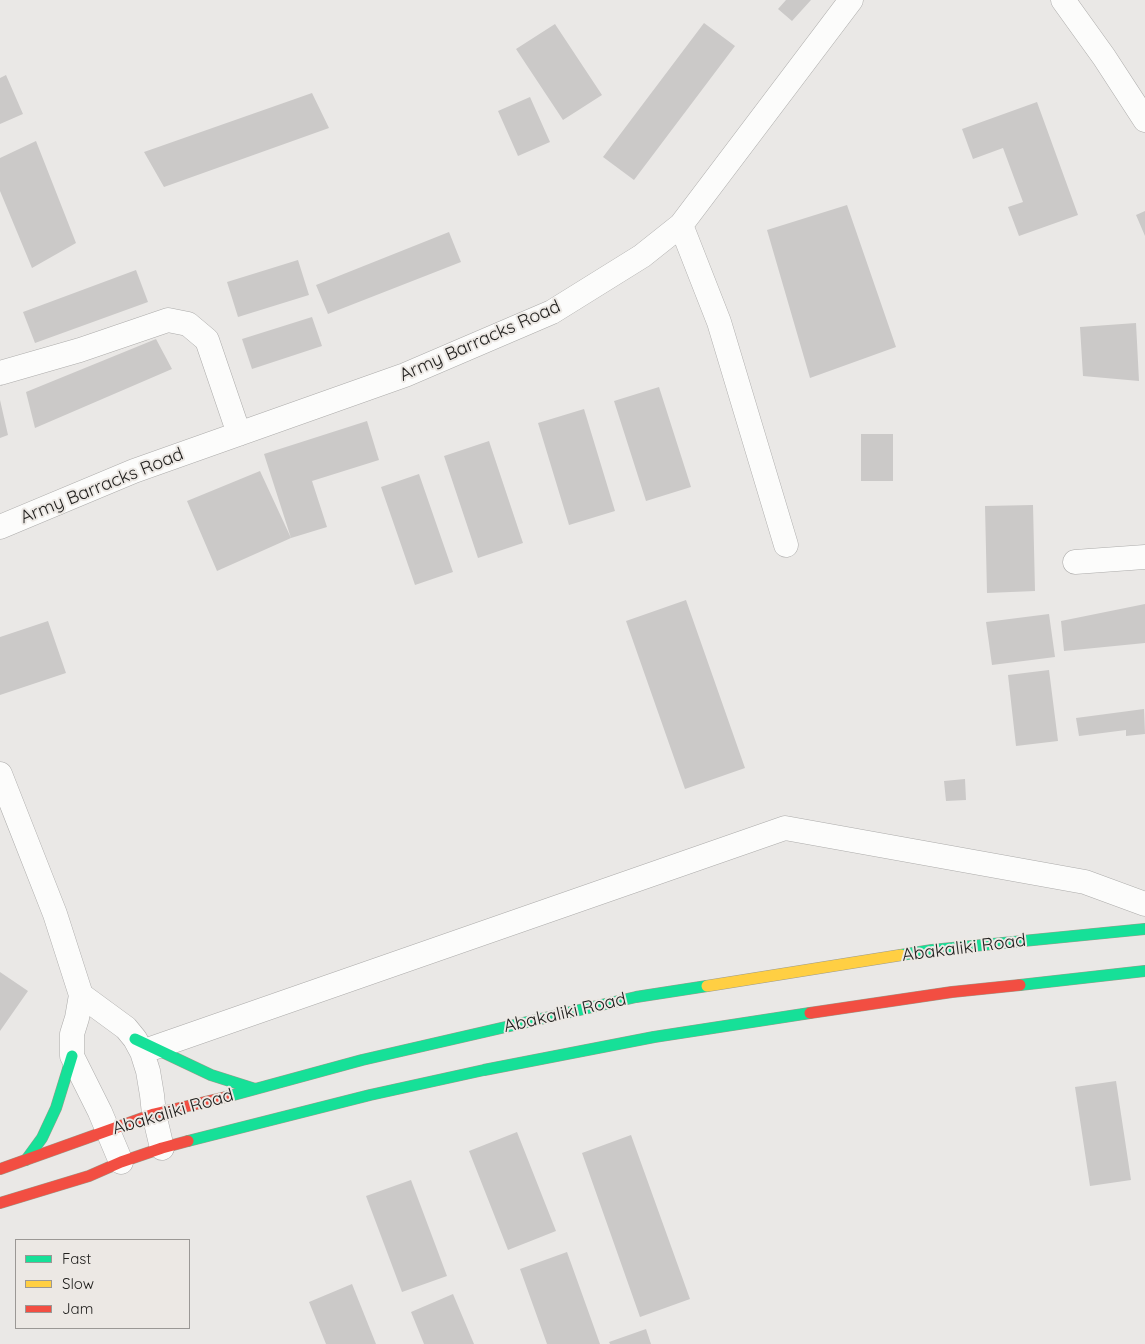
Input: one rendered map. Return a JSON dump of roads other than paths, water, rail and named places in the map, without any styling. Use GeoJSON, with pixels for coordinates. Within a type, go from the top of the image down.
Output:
{"type":"FeatureCollection","features":[{"type":"Feature","properties":{"kind":"main road","name":"Abakaliki Road"},"geometry":{"type":"LineString","coordinates":[[0,1168],[154,1114],[257,1089],[362,1060],[636,997],[932,950],[1145,929]]}},
{"type":"Feature","properties":{"kind":"main road","name":"Abakaliki Road"},"geometry":{"type":"LineString","coordinates":[[0,1203],[88,1176],[162,1148],[370,1095],[484,1070],[654,1037],[952,992],[1145,971]]}},
{"type":"Feature","properties":{"kind":"main road"},"geometry":{"type":"LineString","coordinates":[[144,1044],[211,1075],[257,1089]]}},
{"type":"Feature","properties":{"kind":"main road"},"geometry":{"type":"LineString","coordinates":[[26,1160],[42,1138],[56,1108],[72,1056]]}},
{"type":"Feature","properties":{"kind":"street","name":"Army Barracks Road"},"geometry":{"type":"LineString","coordinates":[[0,527],[134,471],[405,374],[552,312],[642,256],[681,225],[851,0]]}},
{"type":"Feature","properties":{"kind":"street"},"geometry":{"type":"LineString","coordinates":[[1063,0],[1104,57],[1145,120]]}},
{"type":"Feature","properties":{"kind":"street"},"geometry":{"type":"LineString","coordinates":[[681,225],[719,322],[786,544]]}},
{"type":"Feature","properties":{"kind":"street"},"geometry":{"type":"LineString","coordinates":[[0,373],[80,350],[168,320],[188,324],[207,340],[239,434]]}},
{"type":"Feature","properties":{"kind":"street"},"geometry":{"type":"LineString","coordinates":[[1075,562],[1145,557]]}},
{"type":"Feature","properties":{"kind":"street"},"geometry":{"type":"LineString","coordinates":[[0,774],[55,914],[81,995],[72,1034],[72,1056],[108,1130],[121,1162]]}},
{"type":"Feature","properties":{"kind":"street"},"geometry":{"type":"LineString","coordinates":[[144,1044],[785,828],[1085,882],[1145,904]]}},
{"type":"Feature","properties":{"kind":"street"},"geometry":{"type":"LineString","coordinates":[[81,995],[126,1028],[144,1044]]}},
{"type":"Feature","properties":{"kind":"street"},"geometry":{"type":"LineString","coordinates":[[144,1044],[142,1052],[148,1071],[154,1114],[162,1148]]}}]}
